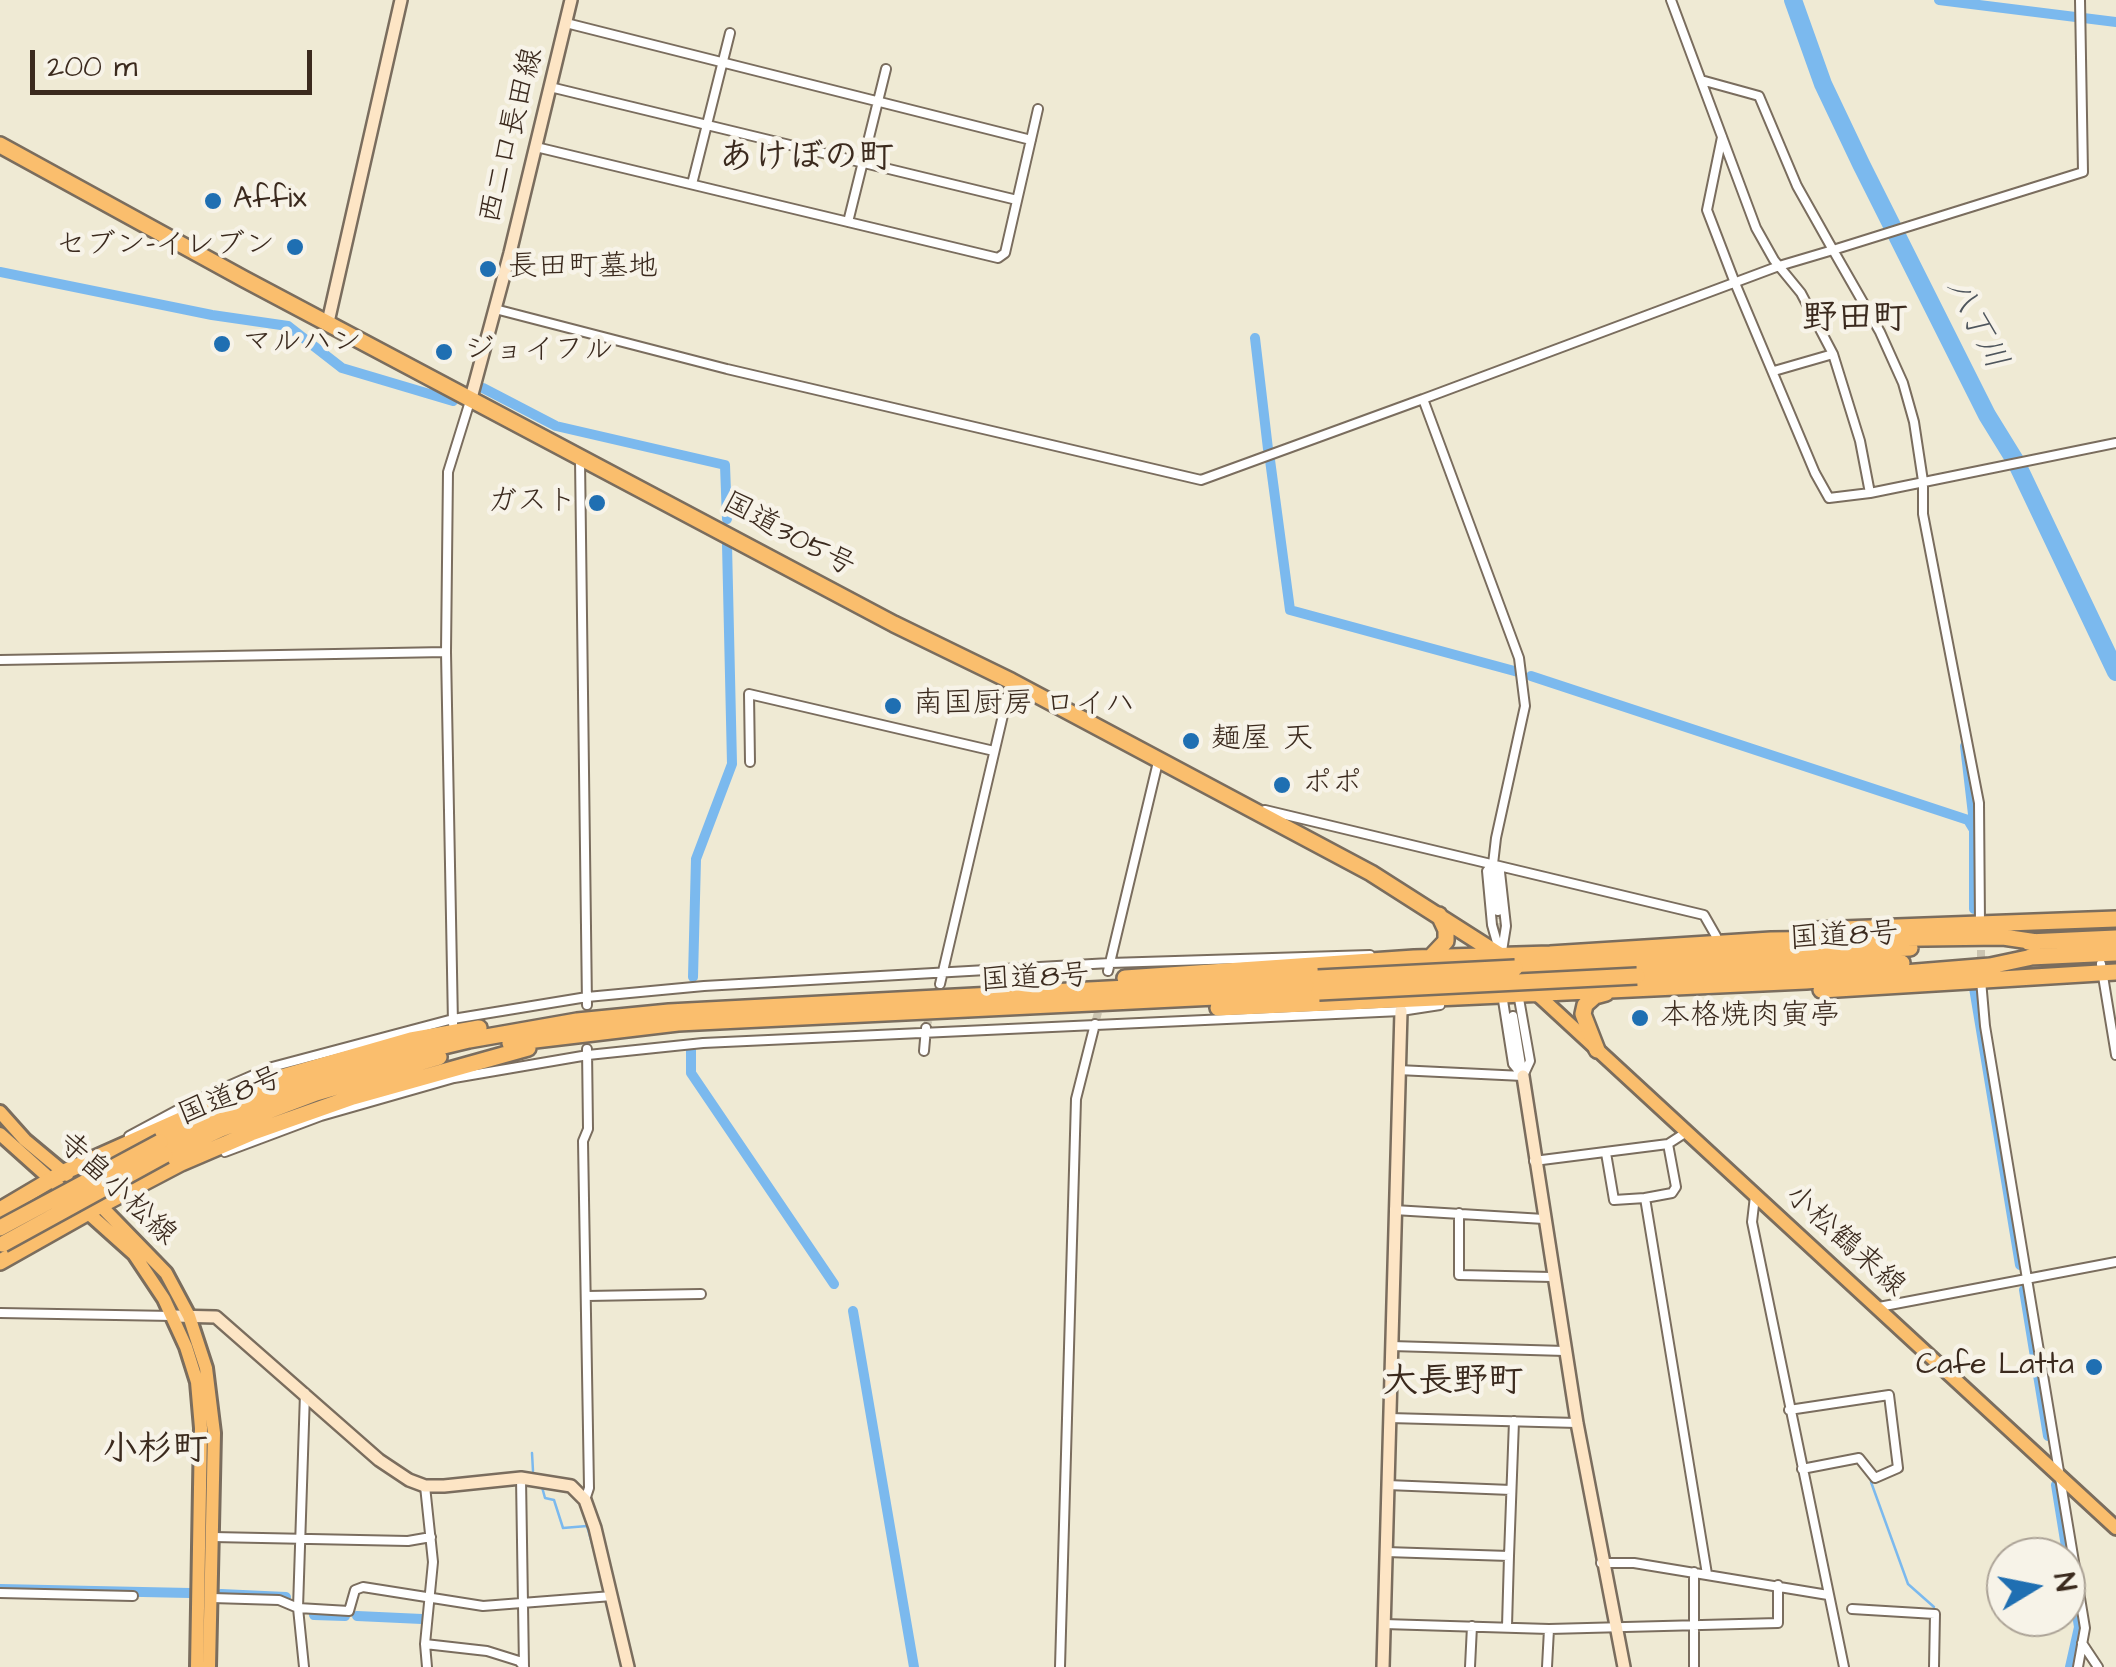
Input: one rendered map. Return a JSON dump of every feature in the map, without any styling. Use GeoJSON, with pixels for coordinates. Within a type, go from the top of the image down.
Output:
{"type":"FeatureCollection","features":[{"type":"Feature","properties":{"kind":"highway","name":"国道305号"},"geometry":{"type":"LineString","coordinates":[[0,145],[894,624],[1011,681],[1371,873],[1501,956],[1538,994]]}},
{"type":"Feature","properties":{"kind":"highway"},"geometry":{"type":"LineString","coordinates":[[1430,958],[1446,941],[1446,930],[1438,914]]}},
{"type":"Feature","properties":{"kind":"highway"},"geometry":{"type":"LineString","coordinates":[[1550,954],[1578,944],[1980,923],[2095,923],[2116,919]]}},
{"type":"Feature","properties":{"kind":"highway"},"geometry":{"type":"LineString","coordinates":[[1002,994],[1129,978],[1391,959],[1771,940],[2002,937],[2037,949]]}},
{"type":"Feature","properties":{"kind":"highway","name":"国道8号"},"geometry":{"type":"LineString","coordinates":[[1,1239],[162,1148],[263,1099],[356,1067],[469,1040],[577,1021],[670,1012],[1002,994],[1319,985],[2037,949],[2116,938]]}},
{"type":"Feature","properties":{"kind":"highway"},"geometry":{"type":"LineString","coordinates":[[1020,1009],[1035,1016],[1469,998],[1895,974],[1990,966],[2037,949]]}},
{"type":"Feature","properties":{"kind":"highway","name":"国道8号"},"geometry":{"type":"LineString","coordinates":[[2037,949],[2116,953]]}},
{"type":"Feature","properties":{"kind":"highway"},"geometry":{"type":"LineString","coordinates":[[1597,1050],[1583,1014],[1585,1005],[1595,996],[1621,990],[1662,997],[2107,970]]}},
{"type":"Feature","properties":{"kind":"highway","name":"国道8号"},"geometry":{"type":"LineString","coordinates":[[162,1148],[382,1073],[474,1048],[588,1046],[678,1024],[1020,1009],[1319,985]]}},
{"type":"Feature","properties":{"kind":"highway"},"geometry":{"type":"LineString","coordinates":[[0,1210],[57,1176],[268,1081],[412,1040],[558,1017],[577,1021]]}},
{"type":"Feature","properties":{"kind":"highway"},"geometry":{"type":"LineString","coordinates":[[0,1262],[41,1236],[181,1163],[305,1112],[408,1080],[588,1046]]}},
{"type":"Feature","properties":{"kind":"main road","name":"小松鶴来線"},"geometry":{"type":"LineString","coordinates":[[1538,994],[2116,1528]]}},
{"type":"Feature","properties":{"kind":"main road","name":"寺畠小松線"},"geometry":{"type":"LineString","coordinates":[[0,1112],[57,1176]]}},
{"type":"Feature","properties":{"kind":"main road","name":"寺畠小松線"},"geometry":{"type":"LineString","coordinates":[[0,1134],[57,1176],[166,1273],[189,1316],[206,1368],[213,1408],[209,1667]]}},
{"type":"Feature","properties":{"kind":"main road","name":"寺畠小松線"},"geometry":{"type":"LineString","coordinates":[[94,1208],[134,1254],[173,1316],[190,1359],[200,1409],[202,1500],[197,1667]]}},
{"type":"Feature","properties":{"kind":"street"},"geometry":{"type":"LineString","coordinates":[[328,322],[401,0]]}},
{"type":"Feature","properties":{"kind":"street","name":"西二口長田線"},"geometry":{"type":"LineString","coordinates":[[470,398],[496,309],[571,0]]}},
{"type":"Feature","properties":{"kind":"street"},"geometry":{"type":"LineString","coordinates":[[1671,0],[1756,228],[1778,266],[1800,293],[1834,354],[1860,442],[1870,493]]}},
{"type":"Feature","properties":{"kind":"street"},"geometry":{"type":"LineString","coordinates":[[496,309],[743,373],[1200,480],[1778,266],[2083,172],[2080,3]]}},
{"type":"Feature","properties":{"kind":"street"},"geometry":{"type":"LineString","coordinates":[[566,24],[1032,140]]}},
{"type":"Feature","properties":{"kind":"street"},"geometry":{"type":"LineString","coordinates":[[692,184],[730,33]]}},
{"type":"Feature","properties":{"kind":"street"},"geometry":{"type":"LineString","coordinates":[[848,222],[886,69]]}},
{"type":"Feature","properties":{"kind":"street"},"geometry":{"type":"LineString","coordinates":[[1701,80],[1759,96],[1797,186],[1880,332],[1902,384],[1914,422],[1923,481],[1923,514],[1979,803],[1980,923]]}},
{"type":"Feature","properties":{"kind":"street"},"geometry":{"type":"LineString","coordinates":[[550,88],[1018,200]]}},
{"type":"Feature","properties":{"kind":"street"},"geometry":{"type":"LineString","coordinates":[[536,146],[998,258],[1005,253],[1038,109]]}},
{"type":"Feature","properties":{"kind":"street"},"geometry":{"type":"LineString","coordinates":[[1722,138],[1708,210],[1735,284],[1829,498],[2116,443]]}},
{"type":"Feature","properties":{"kind":"street"},"geometry":{"type":"LineString","coordinates":[[1774,370],[1834,354]]}},
{"type":"Feature","properties":{"kind":"street"},"geometry":{"type":"LineString","coordinates":[[452,1024],[446,652],[448,472],[470,398]]}},
{"type":"Feature","properties":{"kind":"street"},"geometry":{"type":"LineString","coordinates":[[1422,399],[1519,658],[1525,706],[1493,864],[1498,911]]}},
{"type":"Feature","properties":{"kind":"street"},"geometry":{"type":"LineString","coordinates":[[580,456],[587,1001]]}},
{"type":"Feature","properties":{"kind":"street"},"geometry":{"type":"LineString","coordinates":[[0,660],[446,652]]}},
{"type":"Feature","properties":{"kind":"street"},"geometry":{"type":"LineString","coordinates":[[940,984],[1011,681]]}},
{"type":"Feature","properties":{"kind":"street"},"geometry":{"type":"LineString","coordinates":[[750,762],[749,694],[994,750]]}},
{"type":"Feature","properties":{"kind":"street"},"geometry":{"type":"LineString","coordinates":[[1109,967],[1158,762]]}},
{"type":"Feature","properties":{"kind":"street"},"geometry":{"type":"LineString","coordinates":[[1246,806],[1704,915],[1716,936]]}},
{"type":"Feature","properties":{"kind":"street"},"geometry":{"type":"LineString","coordinates":[[1493,864],[1500,872],[1506,926],[1501,956],[1502,996],[1513,1064],[1523,1076]]}},
{"type":"Feature","properties":{"kind":"street"},"geometry":{"type":"LineString","coordinates":[[1493,864],[1487,872],[1490,907],[1501,956],[1519,995],[1530,1061],[1523,1076]]}},
{"type":"Feature","properties":{"kind":"street"},"geometry":{"type":"LineString","coordinates":[[110,1151],[138,1130],[196,1100],[272,1068],[452,1024],[587,1001],[704,986],[1362,954],[1391,959]]}},
{"type":"Feature","properties":{"kind":"street"},"geometry":{"type":"LineString","coordinates":[[2107,970],[2116,1056]]}},
{"type":"Feature","properties":{"kind":"street"},"geometry":{"type":"LineString","coordinates":[[1981,976],[1988,1044],[2085,1628],[2078,1667]]}},
{"type":"Feature","properties":{"kind":"street"},"geometry":{"type":"LineString","coordinates":[[181,1163],[200,1163],[321,1116],[454,1077],[588,1046],[1401,1011],[1469,998]]}},
{"type":"Feature","properties":{"kind":"street"},"geometry":{"type":"LineString","coordinates":[[1382,1667],[1401,1011]]}},
{"type":"Feature","properties":{"kind":"street"},"geometry":{"type":"LineString","coordinates":[[1514,1016],[1576,1424],[1624,1667]]}},
{"type":"Feature","properties":{"kind":"street"},"geometry":{"type":"LineString","coordinates":[[1060,1667],[1076,1099],[1096,1022]]}},
{"type":"Feature","properties":{"kind":"street"},"geometry":{"type":"LineString","coordinates":[[924,1050],[925,1031]]}},
{"type":"Feature","properties":{"kind":"street"},"geometry":{"type":"LineString","coordinates":[[588,1046],[588,1129],[583,1141],[589,1488],[586,1500],[628,1667]]}},
{"type":"Feature","properties":{"kind":"street"},"geometry":{"type":"LineString","coordinates":[[1398,1070],[1523,1076]]}},
{"type":"Feature","properties":{"kind":"street"},"geometry":{"type":"LineString","coordinates":[[1534,1161],[1668,1144],[1685,1133]]}},
{"type":"Feature","properties":{"kind":"street"},"geometry":{"type":"LineString","coordinates":[[1606,1153],[1614,1200],[1645,1198],[1672,1193],[1676,1187],[1668,1144]]}},
{"type":"Feature","properties":{"kind":"street"},"geometry":{"type":"LineString","coordinates":[[1755,1194],[1752,1222],[1844,1667]]}},
{"type":"Feature","properties":{"kind":"street"},"geometry":{"type":"LineString","coordinates":[[1645,1198],[1708,1574]]}},
{"type":"Feature","properties":{"kind":"street"},"geometry":{"type":"LineString","coordinates":[[1394,1210],[1544,1219]]}},
{"type":"Feature","properties":{"kind":"street"},"geometry":{"type":"LineString","coordinates":[[1459,1214],[1459,1275],[1552,1277]]}},
{"type":"Feature","properties":{"kind":"street"},"geometry":{"type":"LineString","coordinates":[[0,1271],[41,1236]]}},
{"type":"Feature","properties":{"kind":"street"},"geometry":{"type":"LineString","coordinates":[[1879,1307],[2116,1262]]}},
{"type":"Feature","properties":{"kind":"street"},"geometry":{"type":"LineString","coordinates":[[587,1296],[701,1294]]}},
{"type":"Feature","properties":{"kind":"street"},"geometry":{"type":"LineString","coordinates":[[0,1314],[216,1317],[379,1460],[409,1480],[425,1486],[521,1478],[571,1486],[586,1500]]}},
{"type":"Feature","properties":{"kind":"street"},"geometry":{"type":"LineString","coordinates":[[1391,1346],[1565,1351]]}},
{"type":"Feature","properties":{"kind":"street"},"geometry":{"type":"LineString","coordinates":[[304,1393],[298,1538],[298,1608],[304,1667]]}},
{"type":"Feature","properties":{"kind":"street"},"geometry":{"type":"LineString","coordinates":[[1790,1410],[1889,1394],[1898,1468],[1875,1478],[1860,1458],[1802,1469]]}},
{"type":"Feature","properties":{"kind":"street"},"geometry":{"type":"LineString","coordinates":[[1389,1418],[1576,1424]]}},
{"type":"Feature","properties":{"kind":"street"},"geometry":{"type":"LineString","coordinates":[[1507,1626],[1514,1421]]}},
{"type":"Feature","properties":{"kind":"street"},"geometry":{"type":"LineString","coordinates":[[521,1478],[524,1667]]}},
{"type":"Feature","properties":{"kind":"street"},"geometry":{"type":"LineString","coordinates":[[1388,1485],[1511,1490]]}},
{"type":"Feature","properties":{"kind":"street"},"geometry":{"type":"LineString","coordinates":[[425,1486],[431,1538],[427,1667]]}},
{"type":"Feature","properties":{"kind":"street"},"geometry":{"type":"LineString","coordinates":[[213,1537],[408,1541],[431,1538]]}},
{"type":"Feature","properties":{"kind":"street"},"geometry":{"type":"LineString","coordinates":[[1386,1552],[1509,1556]]}},
{"type":"Feature","properties":{"kind":"street"},"geometry":{"type":"LineString","coordinates":[[1601,1563],[1634,1563],[1828,1595]]}},
{"type":"Feature","properties":{"kind":"street"},"geometry":{"type":"LineString","coordinates":[[1694,1572],[1694,1667]]}},
{"type":"Feature","properties":{"kind":"street"},"geometry":{"type":"LineString","coordinates":[[1384,1624],[1549,1628],[1778,1624],[1778,1585]]}},
{"type":"Feature","properties":{"kind":"street"},"geometry":{"type":"LineString","coordinates":[[212,1598],[279,1600],[298,1608],[349,1611],[355,1590],[363,1587],[483,1606],[612,1596]]}},
{"type":"Feature","properties":{"kind":"street"},"geometry":{"type":"LineString","coordinates":[[0,1593],[133,1596]]}},
{"type":"Feature","properties":{"kind":"street"},"geometry":{"type":"LineString","coordinates":[[1852,1609],[1935,1614],[1934,1667]]}},
{"type":"Feature","properties":{"kind":"street"},"geometry":{"type":"LineString","coordinates":[[1470,1667],[1472,1626]]}},
{"type":"Feature","properties":{"kind":"street"},"geometry":{"type":"LineString","coordinates":[[1548,1667],[1549,1628]]}},
{"type":"Feature","properties":{"kind":"street"},"geometry":{"type":"LineString","coordinates":[[2082,1643],[2098,1667]]}},
{"type":"Feature","properties":{"kind":"street"},"geometry":{"type":"LineString","coordinates":[[426,1644],[487,1651],[524,1667]]}},
{"type":"Feature","properties":{"kind":"waterway","name":"八丁川"},"geometry":{"type":"LineString","coordinates":[[1793,0],[1823,84],[1861,164],[1987,415],[2016,462],[2116,672]]}},
{"type":"Feature","properties":{"kind":"waterway"},"geometry":{"type":"LineString","coordinates":[[1939,0],[2116,22]]}},
{"type":"Feature","properties":{"kind":"waterway"},"geometry":{"type":"LineString","coordinates":[[0,272],[212,315],[288,326],[342,368],[453,401]]}},
{"type":"Feature","properties":{"kind":"waterway"},"geometry":{"type":"LineString","coordinates":[[1255,338],[1268,449]]}},
{"type":"Feature","properties":{"kind":"waterway"},"geometry":{"type":"LineString","coordinates":[[483,388],[556,426],[725,465],[727,519]]}},
{"type":"Feature","properties":{"kind":"waterway"},"geometry":{"type":"LineString","coordinates":[[1270,460],[1290,610],[1518,672]]}},
{"type":"Feature","properties":{"kind":"waterway"},"geometry":{"type":"LineString","coordinates":[[693,977],[696,859],[732,764],[727,544]]}},
{"type":"Feature","properties":{"kind":"waterway"},"geometry":{"type":"LineString","coordinates":[[1531,676],[1968,820],[1974,830]]}},
{"type":"Feature","properties":{"kind":"waterway"},"geometry":{"type":"LineString","coordinates":[[1965,746],[1974,823],[1974,909]]}},
{"type":"Feature","properties":{"kind":"waterway"},"geometry":{"type":"LineString","coordinates":[[1974,988],[2020,1265]]}},
{"type":"Feature","properties":{"kind":"waterway"},"geometry":{"type":"LineString","coordinates":[[691,1050],[691,1073],[834,1284]]}},
{"type":"Feature","properties":{"kind":"waterway"},"geometry":{"type":"LineString","coordinates":[[2024,1290],[2048,1436]]}},
{"type":"Feature","properties":{"kind":"waterway"},"geometry":{"type":"LineString","coordinates":[[853,1311],[914,1667]]}},
{"type":"Feature","properties":{"kind":"waterway"},"geometry":{"type":"LineString","coordinates":[[532,1453],[533,1471]]}},
{"type":"Feature","properties":{"kind":"waterway"},"geometry":{"type":"LineString","coordinates":[[1871,1482],[1908,1584],[1934,1607]]}},
{"type":"Feature","properties":{"kind":"waterway"},"geometry":{"type":"LineString","coordinates":[[2056,1485],[2079,1627],[2070,1667]]}},
{"type":"Feature","properties":{"kind":"waterway"},"geometry":{"type":"LineString","coordinates":[[542,1487],[545,1498],[554,1500],[563,1528],[587,1526],[601,1575]]}},
{"type":"Feature","properties":{"kind":"waterway"},"geometry":{"type":"LineString","coordinates":[[0,1589],[190,1593]]}},
{"type":"Feature","properties":{"kind":"waterway"},"geometry":{"type":"LineString","coordinates":[[221,1594],[286,1597]]}},
{"type":"Feature","properties":{"kind":"waterway"},"geometry":{"type":"LineString","coordinates":[[314,1615],[345,1616]]}},
{"type":"Feature","properties":{"kind":"waterway"},"geometry":{"type":"LineString","coordinates":[[357,1616],[422,1619]]}},
{"type":"Feature","properties":{"kind":"waterway"},"geometry":{"type":"LineString","coordinates":[[617,1647],[621,1665]]}},
{"type":"Feature","properties":{"kind":"tunnel"},"geometry":{"type":"LineString","coordinates":[[1498,911],[1502,942]]}},
{"type":"Feature","properties":{"kind":"tunnel"},"geometry":{"type":"LineString","coordinates":[[1981,938],[1981,969]]}},
{"type":"Feature","properties":{"kind":"tunnel"},"geometry":{"type":"LineString","coordinates":[[926,1028],[940,984]]}},
{"type":"Feature","properties":{"kind":"tunnel"},"geometry":{"type":"LineString","coordinates":[[1096,1020],[1100,1005]]}},
{"type":"Feature","properties":{"kind":"place","name":"Affix"},"geometry":{"type":"Point","coordinates":[213,201]}},
{"type":"Feature","properties":{"kind":"place","name":"セブン-イレブン"},"geometry":{"type":"Point","coordinates":[295,247]}},
{"type":"Feature","properties":{"kind":"place","name":"長田町墓地"},"geometry":{"type":"Point","coordinates":[488,269]}},
{"type":"Feature","properties":{"kind":"place","name":"マルハン"},"geometry":{"type":"Point","coordinates":[222,344]}},
{"type":"Feature","properties":{"kind":"place","name":"ジョイフル"},"geometry":{"type":"Point","coordinates":[444,352]}},
{"type":"Feature","properties":{"kind":"place","name":"ガスト"},"geometry":{"type":"Point","coordinates":[597,503]}},
{"type":"Feature","properties":{"kind":"place","name":"南国厨房 ロイハ"},"geometry":{"type":"Point","coordinates":[893,706]}},
{"type":"Feature","properties":{"kind":"place","name":"麺屋 天"},"geometry":{"type":"Point","coordinates":[1191,741]}},
{"type":"Feature","properties":{"kind":"place","name":"ポポ"},"geometry":{"type":"Point","coordinates":[1282,785]}},
{"type":"Feature","properties":{"kind":"place","name":"本格焼肉寅亭"},"geometry":{"type":"Point","coordinates":[1640,1018]}},
{"type":"Feature","properties":{"kind":"place","name":"Cafe Latta"},"geometry":{"type":"Point","coordinates":[2094,1367]}},
{"type":"Feature","properties":{"kind":"district","name":"あけぼの町"},"geometry":{"type":"Point","coordinates":[806,160]}},
{"type":"Feature","properties":{"kind":"district","name":"野田町"},"geometry":{"type":"Point","coordinates":[1855,321]}},
{"type":"Feature","properties":{"kind":"district","name":"大長野町"},"geometry":{"type":"Point","coordinates":[1453,1384]}},
{"type":"Feature","properties":{"kind":"district","name":"小杉町"},"geometry":{"type":"Point","coordinates":[155,1452]}}]}
